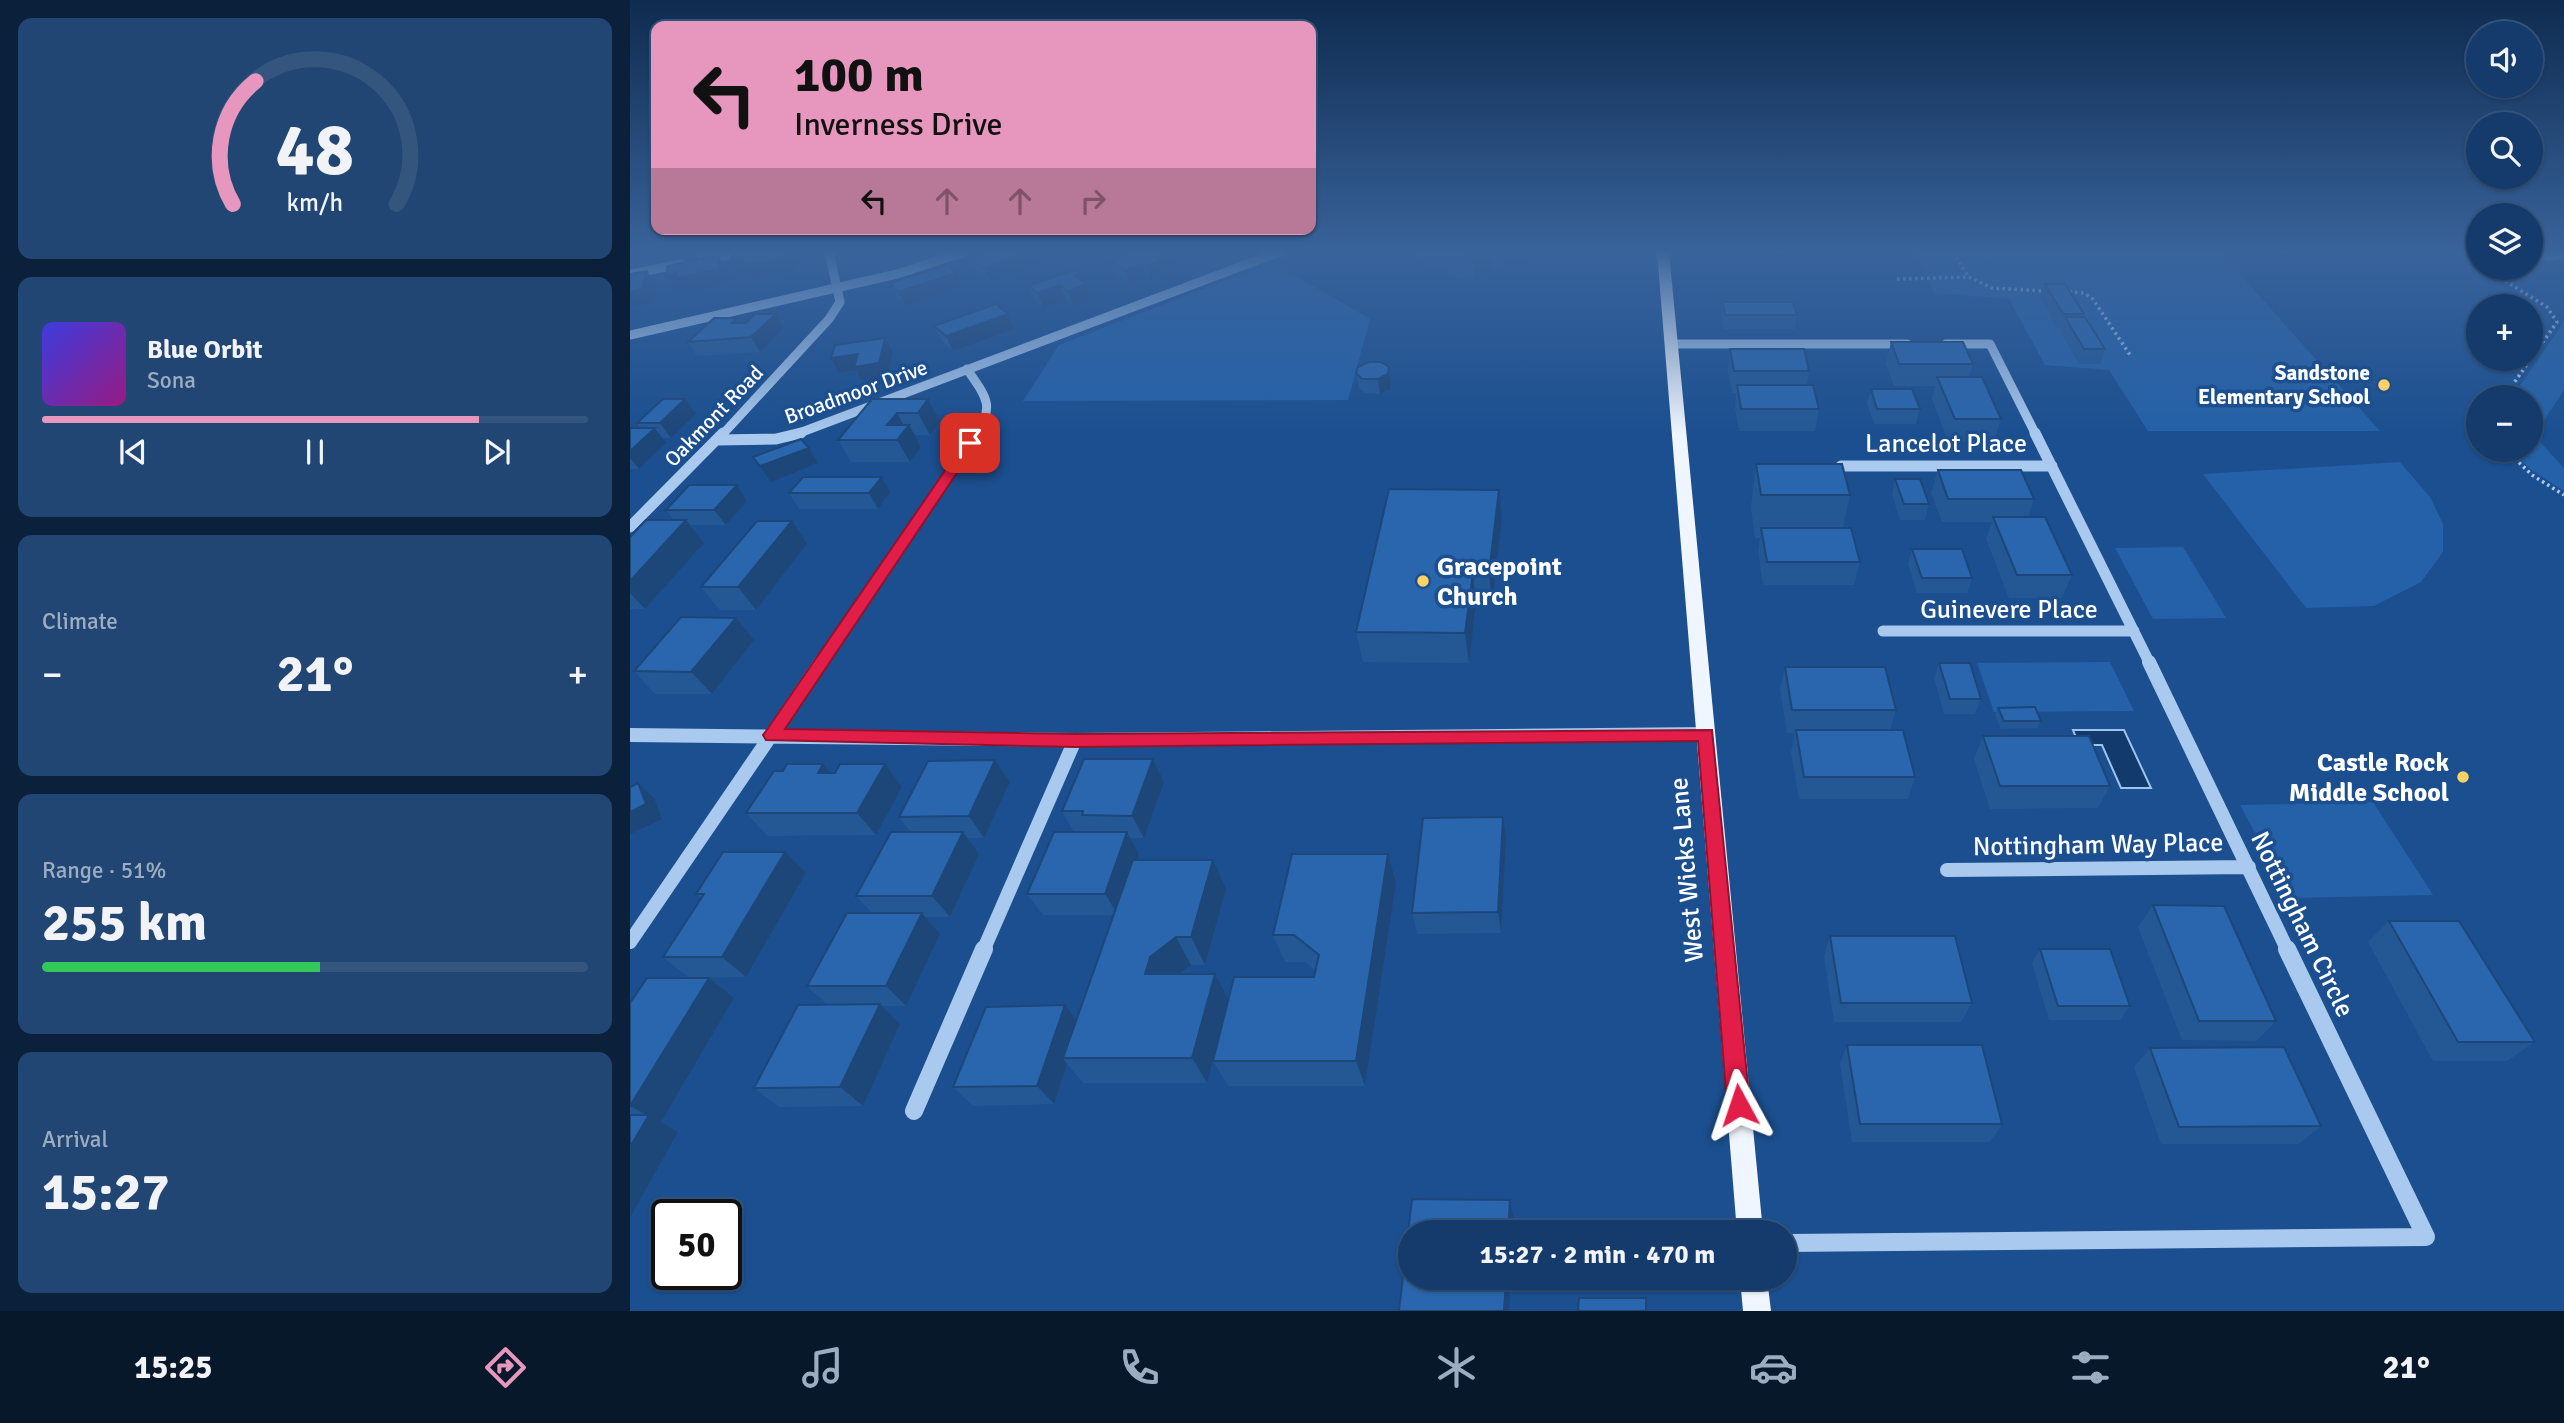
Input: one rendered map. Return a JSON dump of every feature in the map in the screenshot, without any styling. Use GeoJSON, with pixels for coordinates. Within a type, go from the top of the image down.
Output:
{"type":"FeatureCollection","features":[{"type":"Feature","properties":{"kind":"main road","name":"West Wicks Lane"},"geometry":{"type":"LineString","coordinates":[[1670,313],[1749,1220]]}},
{"type":"Feature","properties":{"kind":"main road"},"geometry":{"type":"LineString","coordinates":[[1755,1290],[1757,1311]]}},
{"type":"Feature","properties":{"kind":"street"},"geometry":{"type":"LineString","coordinates":[[630,335],[725,313]]}},
{"type":"Feature","properties":{"kind":"street","name":"Oakmont Road"},"geometry":{"type":"LineString","coordinates":[[630,527],[717,440],[833,313]]}},
{"type":"Feature","properties":{"kind":"street","name":"Broadmoor Drive"},"geometry":{"type":"LineString","coordinates":[[717,440],[776,439],[806,432],[1120,313]]}},
{"type":"Feature","properties":{"kind":"street","name":"Nottingham Circle"},"geometry":{"type":"LineString","coordinates":[[1673,344],[1990,344],[2134,631],[2426,1237],[1797,1243]]}},
{"type":"Feature","properties":{"kind":"street"},"geometry":{"type":"LineString","coordinates":[[630,942],[986,420],[988,401],[967,369]]}},
{"type":"Feature","properties":{"kind":"street","name":"Lancelot Place"},"geometry":{"type":"LineString","coordinates":[[1841,466],[2052,466]]}},
{"type":"Feature","properties":{"kind":"street","name":"Guinevere Place"},"geometry":{"type":"LineString","coordinates":[[1883,631],[2134,631]]}},
{"type":"Feature","properties":{"kind":"street"},"geometry":{"type":"LineString","coordinates":[[630,735],[1075,740],[1706,734]]}},
{"type":"Feature","properties":{"kind":"street"},"geometry":{"type":"LineString","coordinates":[[914,1111],[1075,740]]}},
{"type":"Feature","properties":{"kind":"street","name":"Nottingham Way Place"},"geometry":{"type":"LineString","coordinates":[[1947,870],[2249,867]]}},
{"type":"Feature","properties":{"kind":"path"},"geometry":{"type":"LineString","coordinates":[[2103,313],[2130,355]]}},
{"type":"Feature","properties":{"kind":"path"},"geometry":{"type":"LineString","coordinates":[[2513,385],[2556,327],[2557,322],[2551,313]]}},
{"type":"Feature","properties":{"kind":"path"},"geometry":{"type":"LineString","coordinates":[[2517,462],[2564,495]]}},
{"type":"Feature","properties":{"kind":"shaded area"},"geometry":{"type":"Polygon","coordinates":[[[1141,313],[1360,313],[1370,319],[1348,400],[1023,401],[1059,345],[1141,313]]]}},
{"type":"Feature","properties":{"kind":"shaded area"},"geometry":{"type":"Polygon","coordinates":[[[2017,313],[2275,313],[2380,431],[2148,431],[2109,370],[2045,365],[2017,313]]]}},
{"type":"Feature","properties":{"kind":"shaded area"},"geometry":{"type":"Polygon","coordinates":[[[2564,322],[2564,390],[2543,422],[2543,385],[2520,385],[2530,371],[2543,371],[2543,352],[2564,322]]]}},
{"type":"Feature","properties":{"kind":"shaded area"},"geometry":{"type":"Polygon","coordinates":[[[2543,445],[2564,468],[2564,491],[2523,462],[2543,462],[2543,445]]]}},
{"type":"Feature","properties":{"kind":"shaded area"},"geometry":{"type":"Polygon","coordinates":[[[2400,462],[2430,497],[2443,524],[2443,552],[2421,582],[2374,606],[2306,608],[2203,474],[2400,462]]]}},
{"type":"Feature","properties":{"kind":"shaded area"},"geometry":{"type":"Polygon","coordinates":[[[2183,547],[2226,618],[2153,619],[2115,548],[2183,547]]]}},
{"type":"Feature","properties":{"kind":"shaded area"},"geometry":{"type":"Polygon","coordinates":[[[2110,662],[2134,711],[1994,712],[1977,663],[2110,662]]]}},
{"type":"Feature","properties":{"kind":"shaded area"},"geometry":{"type":"Polygon","coordinates":[[[2073,730],[2124,730],[2151,788],[2121,788],[2102,745],[2079,745],[2073,730]]]}},
{"type":"Feature","properties":{"kind":"shaded area"},"geometry":{"type":"Polygon","coordinates":[[[2373,802],[2433,895],[2290,898],[2240,805],[2373,802]]]}},
{"type":"Feature","properties":{"kind":"building"},"geometry":{"type":"Polygon","coordinates":[[[970,313],[1008,314],[946,336],[934,326],[970,313]]]}},
{"type":"Feature","properties":{"kind":"building"},"geometry":{"type":"Polygon","coordinates":[[[1725,313],[1797,315],[1725,315],[1725,313]]]}},
{"type":"Feature","properties":{"kind":"building"},"geometry":{"type":"Polygon","coordinates":[[[755,314],[776,314],[751,337],[688,342],[714,318],[737,318],[732,323],[746,323],[755,314]]]}},
{"type":"Feature","properties":{"kind":"building"},"geometry":{"type":"Polygon","coordinates":[[[2065,317],[2085,317],[2105,349],[2084,349],[2065,317]]]}},
{"type":"Feature","properties":{"kind":"building"},"geometry":{"type":"Polygon","coordinates":[[[885,338],[879,363],[854,367],[858,354],[831,358],[835,345],[885,338]]]}},
{"type":"Feature","properties":{"kind":"building"},"geometry":{"type":"Polygon","coordinates":[[[1891,342],[1963,342],[1973,364],[1899,364],[1891,342]]]}},
{"type":"Feature","properties":{"kind":"building"},"geometry":{"type":"Polygon","coordinates":[[[1730,349],[1804,349],[1809,371],[1734,371],[1730,349]]]}},
{"type":"Feature","properties":{"kind":"building"},"geometry":{"type":"Polygon","coordinates":[[[1369,362],[1381,362],[1389,367],[1388,374],[1378,379],[1362,379],[1356,373],[1358,367],[1369,362]]]}},
{"type":"Feature","properties":{"kind":"building"},"geometry":{"type":"Polygon","coordinates":[[[1937,377],[1982,377],[2001,419],[1955,419],[1937,377]]]}},
{"type":"Feature","properties":{"kind":"building"},"geometry":{"type":"Polygon","coordinates":[[[1737,385],[1813,385],[1819,409],[1741,409],[1737,385]]]}},
{"type":"Feature","properties":{"kind":"building"},"geometry":{"type":"Polygon","coordinates":[[[1871,389],[1912,389],[1920,409],[1877,409],[1871,389]]]}},
{"type":"Feature","properties":{"kind":"building"},"geometry":{"type":"Polygon","coordinates":[[[663,399],[685,399],[660,423],[637,423],[663,399]]]}},
{"type":"Feature","properties":{"kind":"building"},"geometry":{"type":"Polygon","coordinates":[[[872,399],[928,399],[918,413],[897,413],[887,425],[909,425],[897,440],[838,440],[872,399]]]}},
{"type":"Feature","properties":{"kind":"building"},"geometry":{"type":"Polygon","coordinates":[[[630,428],[655,428],[630,451],[630,428]]]}},
{"type":"Feature","properties":{"kind":"building"},"geometry":{"type":"Polygon","coordinates":[[[801,439],[809,448],[760,466],[753,457],[801,439]]]}},
{"type":"Feature","properties":{"kind":"building"},"geometry":{"type":"Polygon","coordinates":[[[1756,464],[1842,464],[1850,495],[1761,495],[1756,464]]]}},
{"type":"Feature","properties":{"kind":"building"},"geometry":{"type":"Polygon","coordinates":[[[1938,470],[2021,470],[2034,499],[1948,499],[1938,470]]]}},
{"type":"Feature","properties":{"kind":"building"},"geometry":{"type":"Polygon","coordinates":[[[803,477],[882,477],[869,493],[789,493],[803,477]]]}},
{"type":"Feature","properties":{"kind":"building"},"geometry":{"type":"Polygon","coordinates":[[[1895,479],[1920,479],[1929,504],[1904,504],[1895,479]]]}},
{"type":"Feature","properties":{"kind":"building"},"geometry":{"type":"Polygon","coordinates":[[[689,485],[737,485],[714,510],[666,510],[689,485]]]}},
{"type":"Feature","properties":{"kind":"building"},"geometry":{"type":"Polygon","coordinates":[[[1389,489],[1499,490],[1489,573],[1473,573],[1465,633],[1356,632],[1389,489]]]}},
{"type":"Feature","properties":{"kind":"building"},"geometry":{"type":"Polygon","coordinates":[[[1993,517],[2045,517],[2072,575],[2017,575],[1993,517]]]}},
{"type":"Feature","properties":{"kind":"building"},"geometry":{"type":"Polygon","coordinates":[[[646,520],[686,520],[630,581],[630,537],[646,520]]]}},
{"type":"Feature","properties":{"kind":"building"},"geometry":{"type":"Polygon","coordinates":[[[757,521],[792,521],[738,587],[701,587],[757,521]]]}},
{"type":"Feature","properties":{"kind":"building"},"geometry":{"type":"Polygon","coordinates":[[[1761,528],[1851,528],[1860,562],[1767,562],[1761,528]]]}},
{"type":"Feature","properties":{"kind":"building"},"geometry":{"type":"Polygon","coordinates":[[[1912,549],[1962,549],[1972,578],[1922,578],[1912,549]]]}},
{"type":"Feature","properties":{"kind":"building"},"geometry":{"type":"Polygon","coordinates":[[[681,617],[736,618],[691,672],[634,671],[681,617]]]}},
{"type":"Feature","properties":{"kind":"building"},"geometry":{"type":"Polygon","coordinates":[[[1939,663],[1970,663],[1981,699],[1950,699],[1939,663]]]}},
{"type":"Feature","properties":{"kind":"building"},"geometry":{"type":"Polygon","coordinates":[[[1785,667],[1885,667],[1896,710],[1792,710],[1785,667]]]}},
{"type":"Feature","properties":{"kind":"building"},"geometry":{"type":"Polygon","coordinates":[[[2035,707],[2041,721],[2004,721],[1998,708],[2035,707]]]}},
{"type":"Feature","properties":{"kind":"building"},"geometry":{"type":"Polygon","coordinates":[[[1796,730],[1903,730],[1915,777],[1804,777],[1796,730]]]}},
{"type":"Feature","properties":{"kind":"building"},"geometry":{"type":"Polygon","coordinates":[[[1983,736],[2089,736],[2110,786],[2000,786],[1983,736]]]}},
{"type":"Feature","properties":{"kind":"building"},"geometry":{"type":"Polygon","coordinates":[[[1084,759],[1153,759],[1132,816],[1082,815],[1083,811],[1062,811],[1084,759]]]}},
{"type":"Feature","properties":{"kind":"building"},"geometry":{"type":"Polygon","coordinates":[[[995,760],[969,816],[899,817],[928,761],[995,760]]]}},
{"type":"Feature","properties":{"kind":"building"},"geometry":{"type":"Polygon","coordinates":[[[787,764],[823,764],[818,773],[835,773],[840,764],[885,764],[857,813],[746,813],[774,771],[783,771],[787,764]]]}},
{"type":"Feature","properties":{"kind":"building"},"geometry":{"type":"Polygon","coordinates":[[[638,783],[646,804],[630,812],[630,787],[638,783]]]}},
{"type":"Feature","properties":{"kind":"building"},"geometry":{"type":"Polygon","coordinates":[[[1503,817],[1498,912],[1412,913],[1423,818],[1503,817]]]}},
{"type":"Feature","properties":{"kind":"building"},"geometry":{"type":"Polygon","coordinates":[[[891,832],[963,832],[932,896],[856,896],[891,832]]]}},
{"type":"Feature","properties":{"kind":"building"},"geometry":{"type":"Polygon","coordinates":[[[1054,832],[1127,832],[1105,894],[1027,894],[1054,832]]]}},
{"type":"Feature","properties":{"kind":"building"},"geometry":{"type":"Polygon","coordinates":[[[723,852],[785,852],[722,957],[663,957],[704,894],[696,894],[723,852]]]}},
{"type":"Feature","properties":{"kind":"building"},"geometry":{"type":"Polygon","coordinates":[[[1292,854],[1388,854],[1356,1061],[1213,1061],[1234,977],[1314,977],[1319,955],[1294,935],[1273,935],[1292,854]]]}},
{"type":"Feature","properties":{"kind":"building"},"geometry":{"type":"Polygon","coordinates":[[[1133,860],[1213,860],[1191,937],[1176,937],[1150,957],[1145,974],[1215,974],[1192,1058],[1063,1058],[1133,860]]]}},
{"type":"Feature","properties":{"kind":"building"},"geometry":{"type":"Polygon","coordinates":[[[2153,905],[2224,906],[2276,1021],[2199,1021],[2153,905]]]}},
{"type":"Feature","properties":{"kind":"building"},"geometry":{"type":"Polygon","coordinates":[[[847,913],[922,913],[886,986],[807,986],[847,913]]]}},
{"type":"Feature","properties":{"kind":"building"},"geometry":{"type":"Polygon","coordinates":[[[2389,921],[2459,921],[2535,1042],[2458,1042],[2389,921]]]}},
{"type":"Feature","properties":{"kind":"building"},"geometry":{"type":"Polygon","coordinates":[[[1830,936],[1955,936],[1972,1003],[1841,1003],[1830,936]]]}},
{"type":"Feature","properties":{"kind":"building"},"geometry":{"type":"Polygon","coordinates":[[[2040,949],[2110,949],[2130,1006],[2058,1006],[2040,949]]]}},
{"type":"Feature","properties":{"kind":"building"},"geometry":{"type":"Polygon","coordinates":[[[647,978],[709,978],[630,1106],[630,1003],[647,978]]]}},
{"type":"Feature","properties":{"kind":"building"},"geometry":{"type":"Polygon","coordinates":[[[880,1004],[840,1087],[754,1088],[798,1005],[880,1004]]]}},
{"type":"Feature","properties":{"kind":"building"},"geometry":{"type":"Polygon","coordinates":[[[1065,1005],[1037,1086],[953,1087],[986,1007],[1065,1005]]]}},
{"type":"Feature","properties":{"kind":"building"},"geometry":{"type":"Polygon","coordinates":[[[1847,1045],[1982,1045],[2002,1124],[1860,1124],[1847,1045]]]}},
{"type":"Feature","properties":{"kind":"building"},"geometry":{"type":"Polygon","coordinates":[[[2284,1047],[2321,1126],[2179,1127],[2150,1048],[2284,1047]]]}},
{"type":"Feature","properties":{"kind":"building"},"geometry":{"type":"Polygon","coordinates":[[[630,1115],[649,1115],[630,1147],[630,1115]]]}},
{"type":"Feature","properties":{"kind":"building"},"geometry":{"type":"Polygon","coordinates":[[[1412,1199],[1510,1200],[1509,1220],[1410,1220],[1412,1199]]]}},
{"type":"Feature","properties":{"kind":"building"},"geometry":{"type":"Polygon","coordinates":[[[1401,1290],[1505,1290],[1504,1311],[1399,1311],[1401,1290]]]}},
{"type":"Feature","properties":{"kind":"building"},"geometry":{"type":"Polygon","coordinates":[[[1579,1298],[1646,1298],[1646,1311],[1578,1311],[1579,1298]]]}},
{"type":"Feature","properties":{"kind":"place","name":"Sandstone Elementary School"},"geometry":{"type":"Point","coordinates":[2384,385]}},
{"type":"Feature","properties":{"kind":"place","name":"Gracepoint Church"},"geometry":{"type":"Point","coordinates":[1423,581]}},
{"type":"Feature","properties":{"kind":"place","name":"Castle Rock Middle School"},"geometry":{"type":"Point","coordinates":[2463,777]}},
{"type":"Feature","properties":{"kind":"route"},"geometry":{"type":"LineString","coordinates":[[970,443],[772,735],[1075,740],[1706,734],[1739,1105]]}}]}
